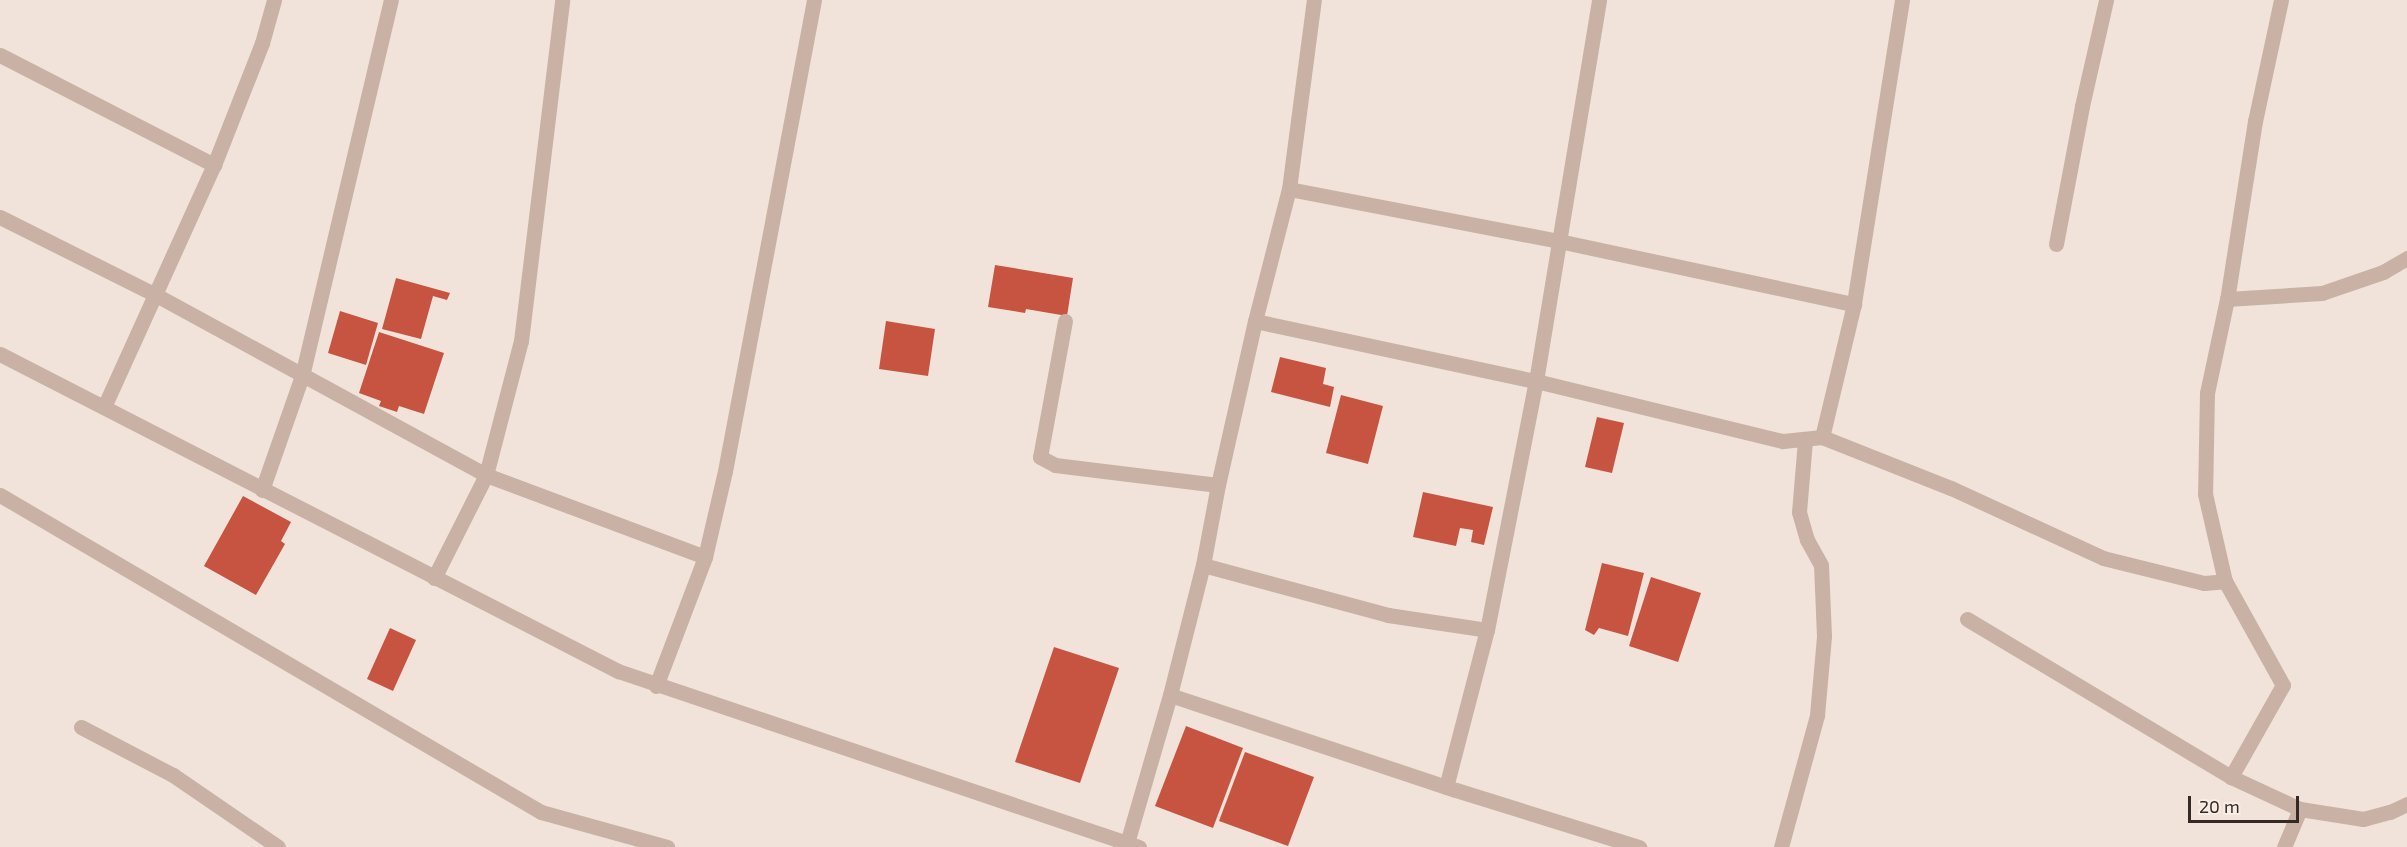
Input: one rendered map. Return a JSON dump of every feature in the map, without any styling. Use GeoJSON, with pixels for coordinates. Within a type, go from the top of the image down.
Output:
{"type":"FeatureCollection","features":[{"type":"Feature","properties":{"kind":"street"},"geometry":{"type":"LineString","coordinates":[[104,407],[214,165],[262,43],[274,0]]}},
{"type":"Feature","properties":{"kind":"street"},"geometry":{"type":"LineString","coordinates":[[262,490],[302,376],[391,0]]}},
{"type":"Feature","properties":{"kind":"street"},"geometry":{"type":"LineString","coordinates":[[434,578],[486,475],[521,340],[562,0]]}},
{"type":"Feature","properties":{"kind":"street"},"geometry":{"type":"LineString","coordinates":[[656,686],[705,557],[727,459],[814,0]]}},
{"type":"Feature","properties":{"kind":"street"},"geometry":{"type":"LineString","coordinates":[[0,354],[618,672],[1133,845],[1203,565],[1218,485],[1255,321],[1289,189],[1314,0]]}},
{"type":"Feature","properties":{"kind":"street"},"geometry":{"type":"LineString","coordinates":[[1446,787],[1487,630],[1536,381],[1599,0]]}},
{"type":"Feature","properties":{"kind":"street"},"geometry":{"type":"LineString","coordinates":[[1822,437],[1854,304],[1902,0]]}},
{"type":"Feature","properties":{"kind":"street"},"geometry":{"type":"LineString","coordinates":[[2056,244],[2082,106],[2106,0]]}},
{"type":"Feature","properties":{"kind":"street"},"geometry":{"type":"LineString","coordinates":[[2231,777],[2283,685],[2225,581],[2205,494],[2207,393],[2227,299],[2255,121],[2281,0]]}},
{"type":"Feature","properties":{"kind":"street"},"geometry":{"type":"LineString","coordinates":[[0,55],[214,165]]}},
{"type":"Feature","properties":{"kind":"street"},"geometry":{"type":"LineString","coordinates":[[1289,189],[1559,241],[1854,304]]}},
{"type":"Feature","properties":{"kind":"street"},"geometry":{"type":"LineString","coordinates":[[0,217],[156,295],[486,475],[705,557]]}},
{"type":"Feature","properties":{"kind":"street"},"geometry":{"type":"LineString","coordinates":[[2227,299],[2322,293],[2383,272],[2407,258]]}},
{"type":"Feature","properties":{"kind":"street"},"geometry":{"type":"LineString","coordinates":[[1065,321],[1040,458],[1055,465],[1218,485]]}},
{"type":"Feature","properties":{"kind":"street"},"geometry":{"type":"LineString","coordinates":[[1255,321],[1536,381],[1783,441],[1822,437],[1951,488],[2103,558],[2204,583],[2225,581]]}},
{"type":"Feature","properties":{"kind":"street"},"geometry":{"type":"LineString","coordinates":[[1781,847],[1817,715],[1824,636],[1821,565],[1807,540],[1799,512],[1804,440]]}},
{"type":"Feature","properties":{"kind":"street"},"geometry":{"type":"LineString","coordinates":[[0,495],[541,812],[667,847]]}},
{"type":"Feature","properties":{"kind":"street"},"geometry":{"type":"LineString","coordinates":[[1203,565],[1388,615],[1487,630]]}},
{"type":"Feature","properties":{"kind":"street"},"geometry":{"type":"LineString","coordinates":[[1967,619],[2231,777],[2300,809],[2362,819],[2390,812],[2407,804]]}},
{"type":"Feature","properties":{"kind":"street"},"geometry":{"type":"LineString","coordinates":[[1170,696],[1446,787],[1639,847]]}},
{"type":"Feature","properties":{"kind":"street"},"geometry":{"type":"LineString","coordinates":[[81,727],[173,775],[278,847]]}},
{"type":"Feature","properties":{"kind":"street"},"geometry":{"type":"LineString","coordinates":[[2284,847],[2300,809]]}},
{"type":"Feature","properties":{"kind":"building"},"geometry":{"type":"Polygon","coordinates":[[[995,265],[1073,278],[1067,316],[1026,309],[1025,313],[988,307],[995,265]]]}},
{"type":"Feature","properties":{"kind":"building"},"geometry":{"type":"Polygon","coordinates":[[[396,278],[450,293],[447,300],[433,296],[421,339],[382,329],[396,278]]]}},
{"type":"Feature","properties":{"kind":"building"},"geometry":{"type":"Polygon","coordinates":[[[340,311],[378,323],[366,365],[328,353],[340,311]]]}},
{"type":"Feature","properties":{"kind":"building"},"geometry":{"type":"Polygon","coordinates":[[[886,321],[935,329],[928,376],[879,369],[886,321]]]}},
{"type":"Feature","properties":{"kind":"building"},"geometry":{"type":"Polygon","coordinates":[[[379,332],[444,353],[424,414],[399,406],[397,412],[379,406],[381,401],[359,393],[379,332]]]}},
{"type":"Feature","properties":{"kind":"building"},"geometry":{"type":"Polygon","coordinates":[[[1280,357],[1326,368],[1323,384],[1334,387],[1330,407],[1271,392],[1280,357]]]}},
{"type":"Feature","properties":{"kind":"building"},"geometry":{"type":"Polygon","coordinates":[[[1341,395],[1383,406],[1368,464],[1326,453],[1341,395]]]}},
{"type":"Feature","properties":{"kind":"building"},"geometry":{"type":"Polygon","coordinates":[[[1597,417],[1624,423],[1612,473],[1585,467],[1597,417]]]}},
{"type":"Feature","properties":{"kind":"building"},"geometry":{"type":"Polygon","coordinates":[[[1423,492],[1493,507],[1484,545],[1471,542],[1473,530],[1460,528],[1456,546],[1413,537],[1423,492]]]}},
{"type":"Feature","properties":{"kind":"building"},"geometry":{"type":"Polygon","coordinates":[[[243,496],[291,522],[281,541],[285,544],[256,595],[204,566],[243,496]]]}},
{"type":"Feature","properties":{"kind":"building"},"geometry":{"type":"Polygon","coordinates":[[[1602,563],[1644,573],[1628,636],[1599,628],[1594,635],[1585,630],[1602,563]]]}},
{"type":"Feature","properties":{"kind":"building"},"geometry":{"type":"Polygon","coordinates":[[[1651,577],[1701,593],[1678,662],[1629,646],[1651,577]]]}},
{"type":"Feature","properties":{"kind":"building"},"geometry":{"type":"Polygon","coordinates":[[[390,628],[416,640],[393,691],[367,679],[390,628]]]}},
{"type":"Feature","properties":{"kind":"building"},"geometry":{"type":"Polygon","coordinates":[[[1054,647],[1119,668],[1080,783],[1015,762],[1054,647]]]}},
{"type":"Feature","properties":{"kind":"building"},"geometry":{"type":"Polygon","coordinates":[[[1186,726],[1243,748],[1213,828],[1155,806],[1186,726]]]}},
{"type":"Feature","properties":{"kind":"building"},"geometry":{"type":"Polygon","coordinates":[[[1245,752],[1314,777],[1288,846],[1219,821],[1245,752]]]}}]}
